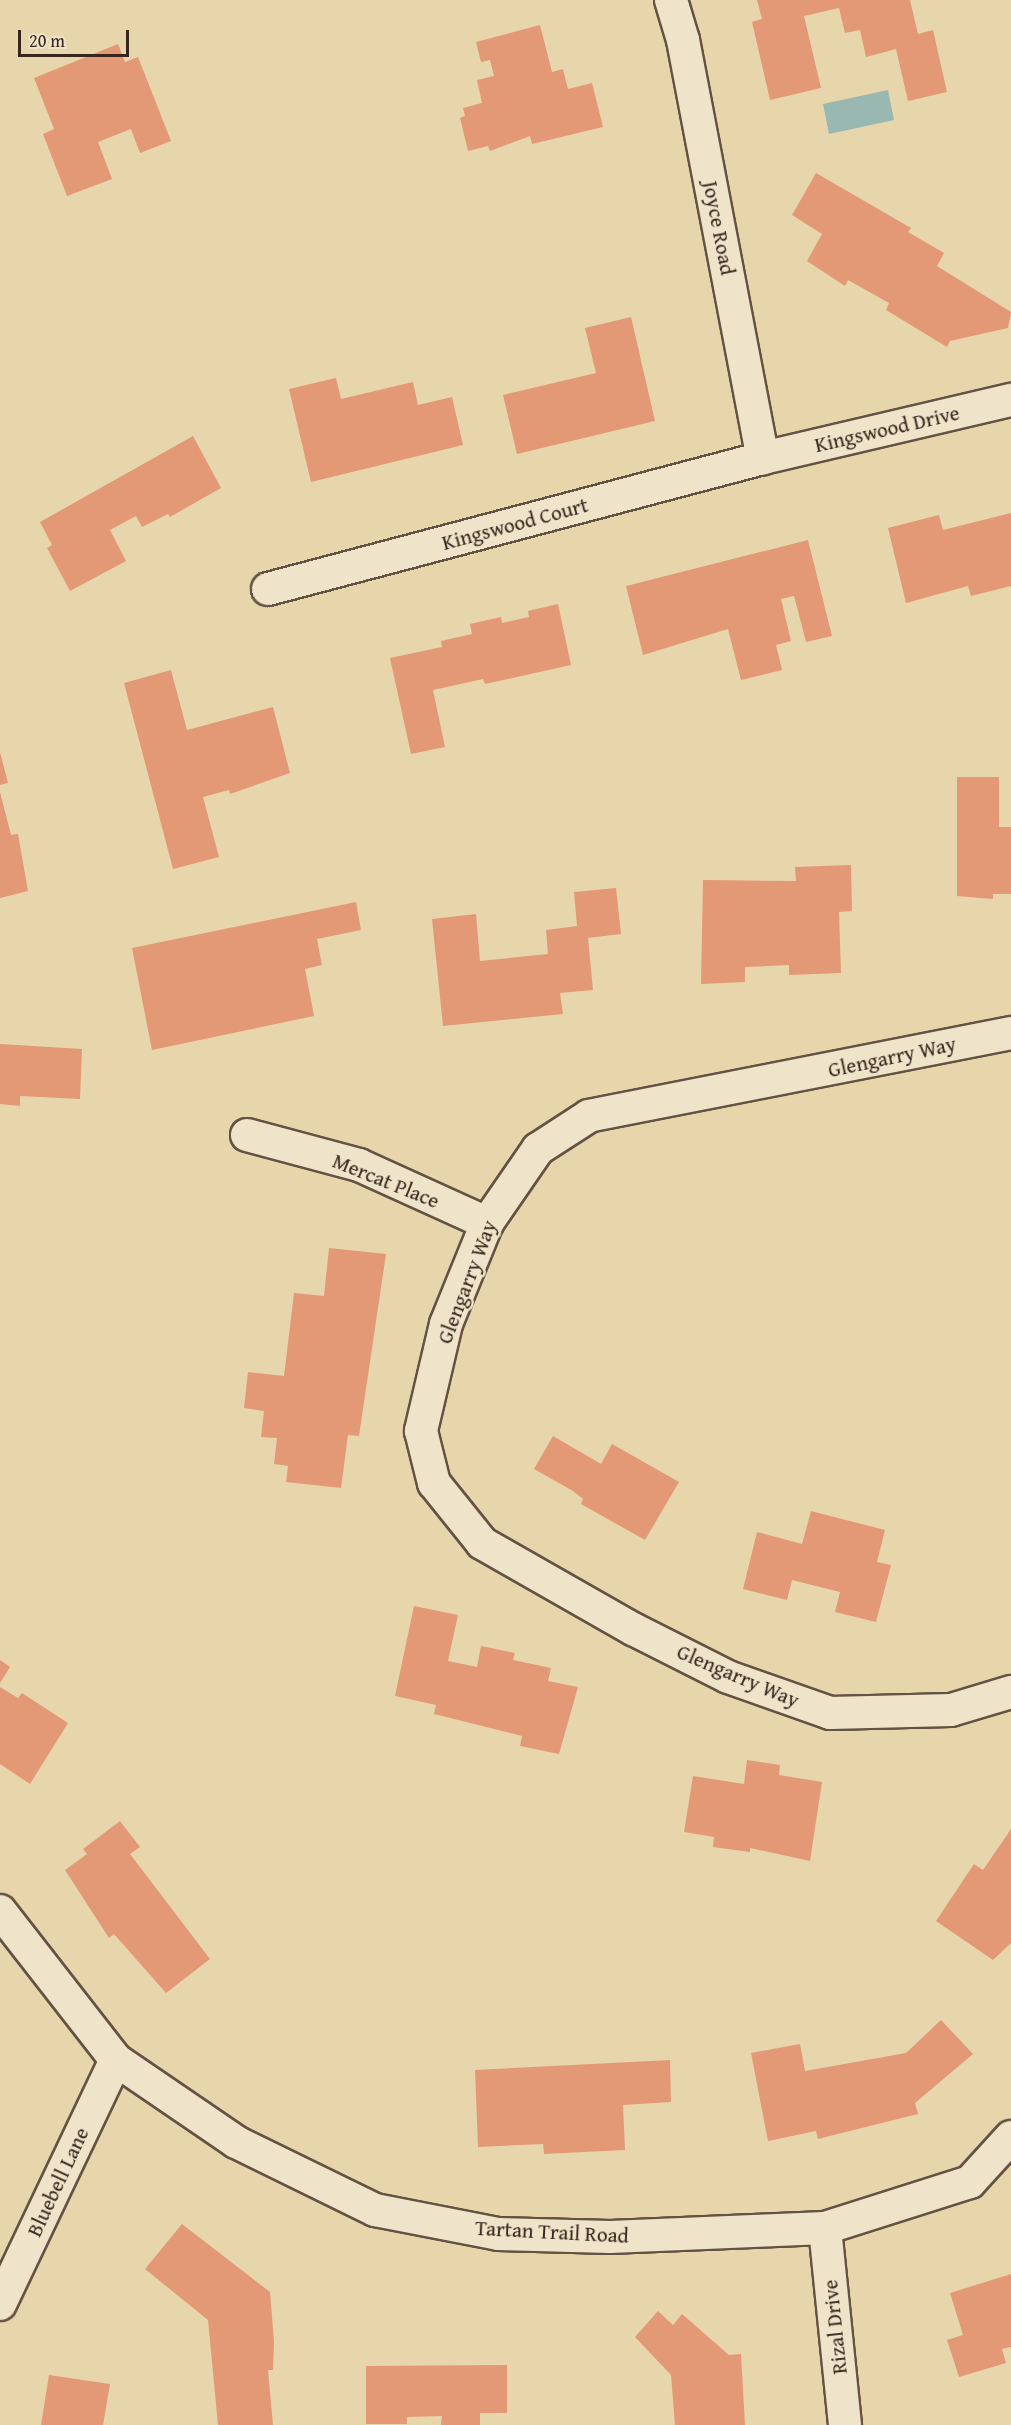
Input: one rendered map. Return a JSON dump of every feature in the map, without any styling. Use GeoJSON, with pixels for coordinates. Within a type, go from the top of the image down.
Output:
{"type":"FeatureCollection","features":[{"type":"Feature","properties":{"kind":"street","name":"Joyce Road"},"geometry":{"type":"LineString","coordinates":[[670,0],[683,40],[763,458]]}},
{"type":"Feature","properties":{"kind":"street","name":"Kingswood Drive"},"geometry":{"type":"LineString","coordinates":[[763,458],[1011,400]]}},
{"type":"Feature","properties":{"kind":"street","name":"Kingswood Court"},"geometry":{"type":"LineString","coordinates":[[268,589],[763,458]]}},
{"type":"Feature","properties":{"kind":"street","name":"Glengarry Way"},"geometry":{"type":"LineString","coordinates":[[1011,1033],[589,1116],[538,1149],[487,1223],[446,1324],[421,1431],[434,1483],[482,1543],[728,1677],[830,1713],[951,1710],[1011,1692]]}},
{"type":"Feature","properties":{"kind":"street","name":"Mercat Place"},"geometry":{"type":"LineString","coordinates":[[248,1135],[359,1165],[487,1223]]}},
{"type":"Feature","properties":{"kind":"street","name":"Tartan Trail Road"},"geometry":{"type":"LineString","coordinates":[[0,1911],[116,2060],[236,2142],[375,2210],[509,2234],[610,2237],[825,2228],[970,2182],[1011,2137]]}},
{"type":"Feature","properties":{"kind":"street","name":"Bluebell Lane"},"geometry":{"type":"LineString","coordinates":[[0,2304],[116,2060]]}},
{"type":"Feature","properties":{"kind":"street","name":"Rizal Drive"},"geometry":{"type":"LineString","coordinates":[[825,2228],[845,2425]]}},
{"type":"Feature","properties":{"kind":"water"},"geometry":{"type":"Polygon","coordinates":[[[888,90],[894,120],[829,134],[823,104],[888,90]]]}},
{"type":"Feature","properties":{"kind":"building"},"geometry":{"type":"Polygon","coordinates":[[[757,0],[910,0],[918,34],[933,30],[947,92],[908,101],[896,49],[866,57],[860,30],[845,33],[839,8],[804,16],[821,88],[770,100],[752,22],[762,19],[757,0]]]}},
{"type":"Feature","properties":{"kind":"building"},"geometry":{"type":"Polygon","coordinates":[[[540,25],[552,72],[563,69],[568,89],[592,83],[603,127],[532,144],[530,136],[490,151],[488,146],[468,151],[460,118],[465,116],[463,108],[482,103],[477,80],[494,76],[490,60],[481,62],[476,42],[540,25]]]}},
{"type":"Feature","properties":{"kind":"building"},"geometry":{"type":"Polygon","coordinates":[[[118,44],[125,62],[138,57],[171,141],[140,153],[131,129],[98,142],[112,179],[67,196],[43,134],[54,129],[34,78],[118,44]]]}},
{"type":"Feature","properties":{"kind":"building"},"geometry":{"type":"Polygon","coordinates":[[[816,173],[911,228],[908,232],[944,253],[937,266],[1011,312],[1008,328],[950,341],[947,347],[886,310],[889,303],[848,280],[845,286],[807,261],[822,234],[792,215],[816,173]]]}},
{"type":"Feature","properties":{"kind":"building"},"geometry":{"type":"Polygon","coordinates":[[[631,317],[655,421],[517,454],[503,395],[596,373],[585,328],[631,317]]]}},
{"type":"Feature","properties":{"kind":"building"},"geometry":{"type":"Polygon","coordinates":[[[336,378],[341,399],[413,382],[418,405],[452,397],[463,445],[311,482],[289,389],[336,378]]]}},
{"type":"Feature","properties":{"kind":"building"},"geometry":{"type":"Polygon","coordinates":[[[193,436],[221,488],[170,517],[168,514],[142,527],[136,516],[110,530],[126,561],[70,591],[47,548],[52,545],[40,522],[193,436]]]}},
{"type":"Feature","properties":{"kind":"building"},"geometry":{"type":"Polygon","coordinates":[[[1011,513],[1011,586],[971,596],[968,586],[906,603],[888,528],[939,515],[943,530],[1011,513]]]}},
{"type":"Feature","properties":{"kind":"building"},"geometry":{"type":"Polygon","coordinates":[[[808,540],[832,636],[806,642],[794,596],[781,599],[791,641],[776,645],[782,670],[741,680],[728,629],[643,655],[626,586],[808,540]]]}},
{"type":"Feature","properties":{"kind":"building"},"geometry":{"type":"Polygon","coordinates":[[[558,604],[571,665],[485,684],[483,679],[433,690],[445,747],[411,754],[390,658],[442,647],[441,641],[472,634],[470,624],[501,617],[502,623],[529,617],[528,611],[558,604]]]}},
{"type":"Feature","properties":{"kind":"building"},"geometry":{"type":"Polygon","coordinates":[[[171,670],[187,730],[273,707],[290,773],[230,794],[229,790],[203,797],[219,857],[173,869],[124,683],[171,670]]]}},
{"type":"Feature","properties":{"kind":"building"},"geometry":{"type":"Polygon","coordinates":[[[0,752],[8,783],[0,785],[0,752]]]}},
{"type":"Feature","properties":{"kind":"building"},"geometry":{"type":"Polygon","coordinates":[[[957,777],[999,777],[999,827],[1011,827],[1011,894],[993,894],[993,899],[957,896],[957,777]]]}},
{"type":"Feature","properties":{"kind":"building"},"geometry":{"type":"Polygon","coordinates":[[[0,792],[11,835],[18,834],[28,891],[0,898],[0,792]]]}},
{"type":"Feature","properties":{"kind":"building"},"geometry":{"type":"Polygon","coordinates":[[[851,865],[852,911],[839,912],[841,973],[789,975],[789,965],[745,967],[745,982],[701,984],[703,880],[796,881],[795,867],[851,865]]]}},
{"type":"Feature","properties":{"kind":"building"},"geometry":{"type":"Polygon","coordinates":[[[616,888],[621,934],[588,938],[593,990],[560,993],[563,1014],[443,1026],[432,919],[476,914],[480,961],[548,954],[546,930],[577,926],[574,892],[616,888]]]}},
{"type":"Feature","properties":{"kind":"building"},"geometry":{"type":"Polygon","coordinates":[[[356,902],[361,930],[317,939],[322,965],[305,969],[314,1016],[152,1050],[132,948],[356,902]]]}},
{"type":"Feature","properties":{"kind":"building"},"geometry":{"type":"Polygon","coordinates":[[[0,1044],[82,1049],[80,1099],[20,1096],[20,1106],[0,1104],[0,1044]]]}},
{"type":"Feature","properties":{"kind":"building"},"geometry":{"type":"Polygon","coordinates":[[[329,1248],[386,1254],[359,1436],[348,1435],[341,1488],[286,1482],[288,1466],[274,1464],[277,1438],[261,1437],[264,1411],[244,1408],[248,1372],[284,1376],[294,1293],[324,1296],[329,1248]]]}},
{"type":"Feature","properties":{"kind":"building"},"geometry":{"type":"Polygon","coordinates":[[[553,1436],[601,1464],[612,1444],[679,1482],[645,1540],[581,1504],[583,1499],[573,1491],[534,1469],[553,1436]]]}},
{"type":"Feature","properties":{"kind":"building"},"geometry":{"type":"Polygon","coordinates":[[[811,1511],[885,1530],[877,1562],[891,1565],[876,1622],[835,1612],[840,1592],[792,1580],[787,1600],[743,1589],[757,1532],[802,1544],[811,1511]]]}},
{"type":"Feature","properties":{"kind":"building"},"geometry":{"type":"Polygon","coordinates":[[[414,1606],[458,1615],[448,1661],[477,1667],[481,1646],[515,1653],[513,1660],[551,1668],[548,1681],[578,1687],[559,1754],[520,1746],[522,1736],[434,1714],[436,1705],[395,1696],[414,1606]]]}},
{"type":"Feature","properties":{"kind":"building"},"geometry":{"type":"Polygon","coordinates":[[[0,1660],[10,1667],[0,1683],[0,1660]]]}},
{"type":"Feature","properties":{"kind":"building"},"geometry":{"type":"Polygon","coordinates":[[[0,1687],[18,1698],[22,1693],[68,1723],[30,1784],[0,1764],[0,1687]]]}},
{"type":"Feature","properties":{"kind":"building"},"geometry":{"type":"Polygon","coordinates":[[[747,1760],[780,1765],[779,1775],[822,1782],[810,1861],[750,1848],[750,1852],[713,1847],[714,1837],[684,1832],[693,1776],[744,1784],[747,1760]]]}},
{"type":"Feature","properties":{"kind":"building"},"geometry":{"type":"Polygon","coordinates":[[[120,1821],[140,1847],[130,1854],[210,1959],[166,1993],[114,1934],[109,1938],[65,1870],[87,1854],[83,1849],[120,1821]]]}},
{"type":"Feature","properties":{"kind":"building"},"geometry":{"type":"Polygon","coordinates":[[[1011,1829],[1011,1943],[993,1960],[936,1921],[974,1864],[983,1870],[1011,1829]]]}},
{"type":"Feature","properties":{"kind":"building"},"geometry":{"type":"Polygon","coordinates":[[[941,2020],[973,2054],[915,2103],[918,2114],[818,2139],[816,2131],[768,2141],[751,2053],[800,2044],[805,2071],[906,2053],[941,2020]]]}},
{"type":"Feature","properties":{"kind":"building"},"geometry":{"type":"Polygon","coordinates":[[[670,2060],[671,2102],[623,2105],[625,2150],[544,2154],[543,2144],[478,2147],[475,2070],[670,2060]]]}},
{"type":"Feature","properties":{"kind":"building"},"geometry":{"type":"Polygon","coordinates":[[[182,2224],[270,2292],[274,2342],[273,2370],[268,2370],[273,2425],[218,2425],[208,2320],[145,2269],[182,2224]]]}},
{"type":"Feature","properties":{"kind":"building"},"geometry":{"type":"Polygon","coordinates":[[[1011,2274],[1011,2347],[1002,2349],[1006,2363],[959,2377],[947,2340],[963,2335],[950,2293],[1011,2274]]]}},
{"type":"Feature","properties":{"kind":"building"},"geometry":{"type":"Polygon","coordinates":[[[658,2311],[673,2325],[682,2314],[729,2355],[741,2354],[745,2425],[675,2425],[671,2375],[635,2337],[658,2311]]]}},
{"type":"Feature","properties":{"kind":"building"},"geometry":{"type":"Polygon","coordinates":[[[507,2365],[507,2413],[480,2413],[480,2425],[441,2425],[442,2416],[407,2417],[407,2424],[366,2424],[366,2366],[507,2365]]]}},
{"type":"Feature","properties":{"kind":"building"},"geometry":{"type":"Polygon","coordinates":[[[49,2375],[110,2384],[103,2425],[41,2425],[49,2375]]]}}]}
